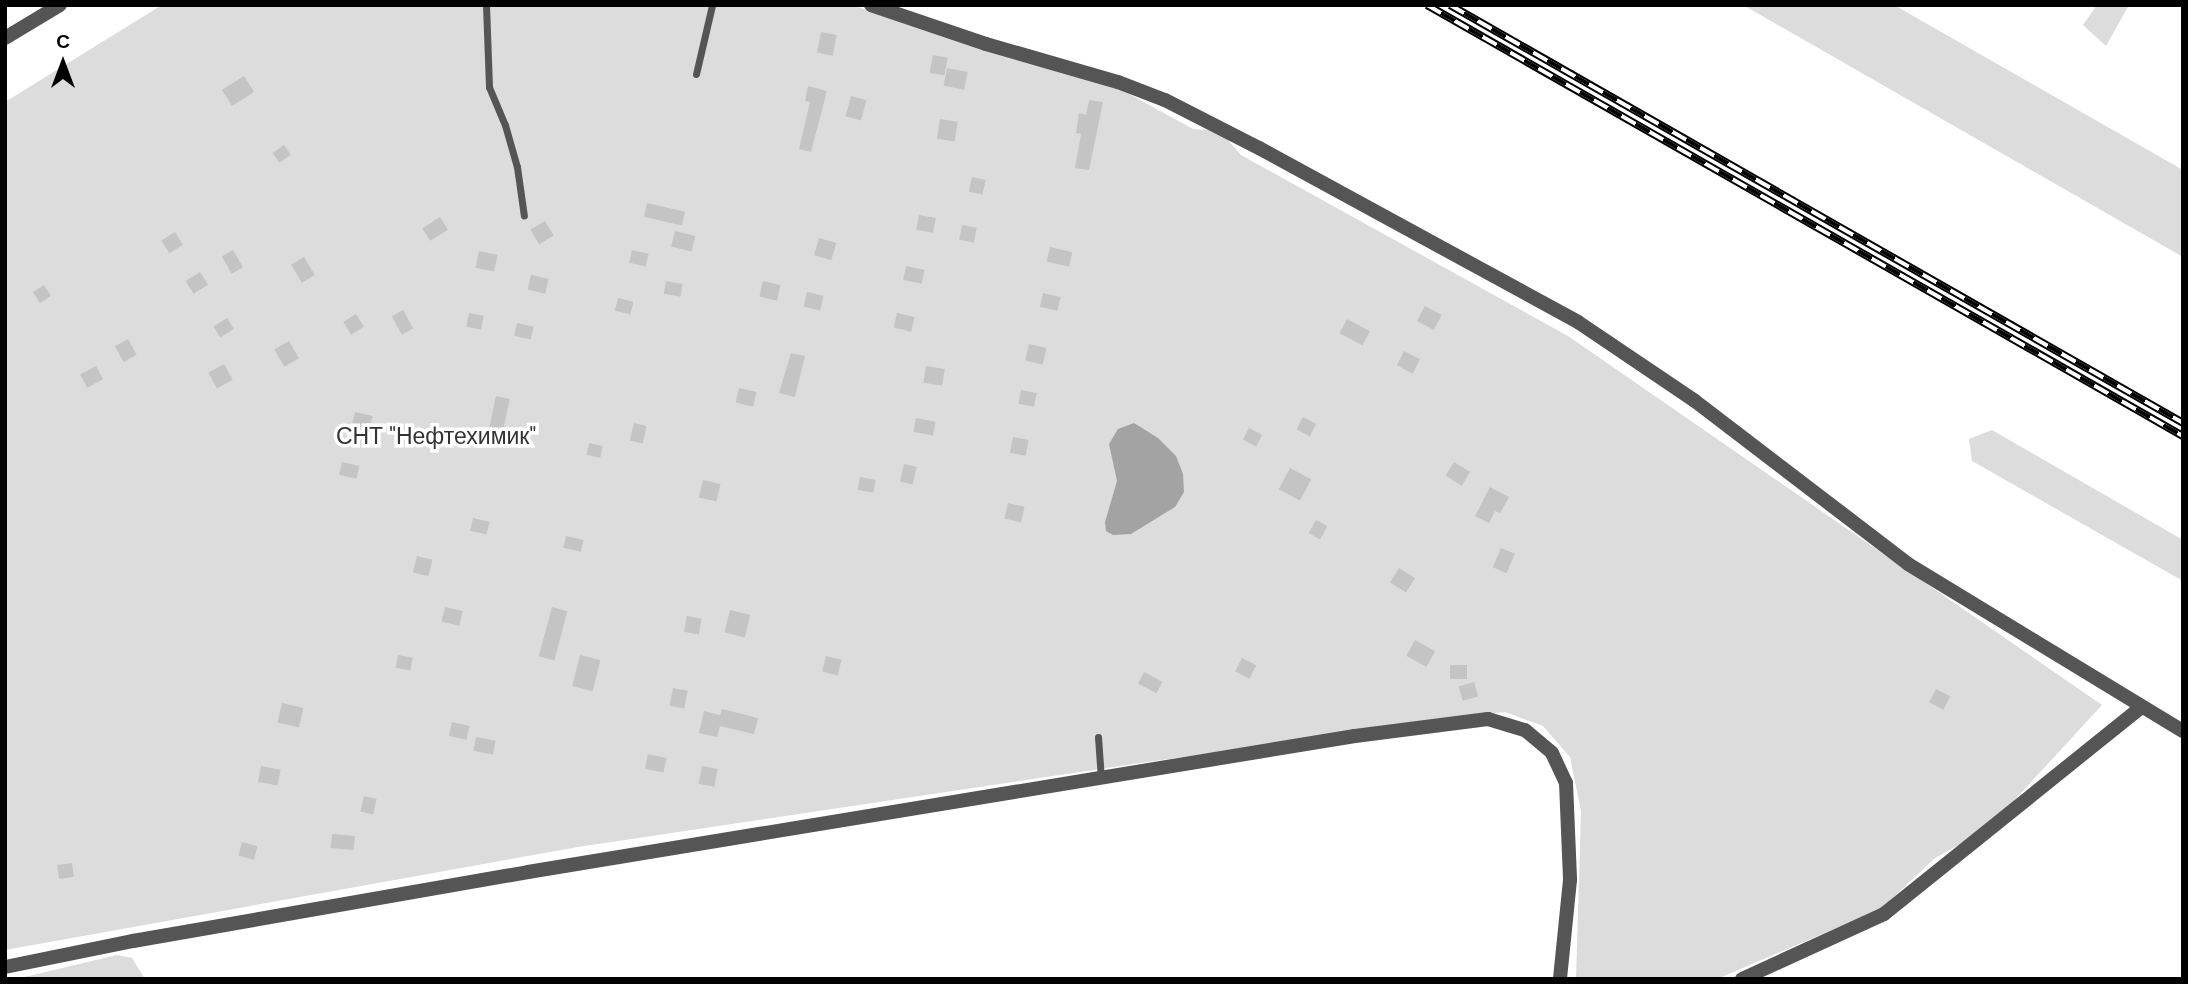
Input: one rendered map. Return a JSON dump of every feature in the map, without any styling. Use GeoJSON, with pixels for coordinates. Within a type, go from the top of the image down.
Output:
{"type":"FeatureCollection","features":[{"type":"Feature","properties":{"kind":"street"},"geometry":{"type":"LineString","coordinates":[[5,38],[60,5]]}},
{"type":"Feature","properties":{"kind":"street"},"geometry":{"type":"LineString","coordinates":[[871,5],[986,44],[1118,82],[1165,100],[1259,148],[1566,316],[1695,401],[1908,564],[2183,731]]}},
{"type":"Feature","properties":{"kind":"street"},"geometry":{"type":"LineString","coordinates":[[1742,979],[1884,914],[2141,707]]}},
{"type":"Feature","properties":{"kind":"street"},"geometry":{"type":"LineString","coordinates":[[5,967],[133,941],[516,874],[1101,780],[1355,736],[1488,719],[1525,730],[1552,753],[1566,783],[1570,880],[1560,979]]}},
{"type":"Feature","properties":{"kind":"lane"},"geometry":{"type":"LineString","coordinates":[[486,5],[489,87],[505,125],[517,167],[524,216]]}},
{"type":"Feature","properties":{"kind":"lane"},"geometry":{"type":"LineString","coordinates":[[696,74],[712,5]]}},
{"type":"Feature","properties":{"kind":"lane"},"geometry":{"type":"LineString","coordinates":[[1098,737],[1101,780]]}},
{"type":"Feature","properties":{"kind":"green space","name":"СНТ \"Нефтехимик\""},"geometry":{"type":"Polygon","coordinates":[[[162,5],[851,5],[1109,83],[1193,129],[1220,131],[1241,155],[1568,336],[2102,705],[1998,818],[1977,835],[1935,858],[1881,909],[1717,979],[1576,979],[1581,811],[1570,757],[1543,726],[1505,712],[578,847],[5,950],[5,102],[162,5]]]}},
{"type":"Feature","properties":{"kind":"green space"},"geometry":{"type":"Polygon","coordinates":[[[1743,5],[1894,5],[2183,170],[2183,257],[1743,5]]]}},
{"type":"Feature","properties":{"kind":"green space"},"geometry":{"type":"Polygon","coordinates":[[[2097,5],[2129,5],[2106,46],[2083,25],[2097,5]]]}},
{"type":"Feature","properties":{"kind":"green space"},"geometry":{"type":"Polygon","coordinates":[[[1992,430],[2183,540],[2183,581],[1972,461],[1969,439],[1992,430]]]}},
{"type":"Feature","properties":{"kind":"green space"},"geometry":{"type":"Polygon","coordinates":[[[117,955],[132,958],[145,979],[16,979],[117,955]]]}},
{"type":"Feature","properties":{"kind":"shaded area"},"geometry":{"type":"Polygon","coordinates":[[[1134,423],[1158,438],[1176,456],[1183,474],[1184,492],[1175,507],[1131,534],[1113,535],[1106,531],[1105,522],[1117,481],[1109,444],[1118,429],[1134,423]]]}},
{"type":"Feature","properties":{"kind":"building"},"geometry":{"type":"Polygon","coordinates":[[[821,32],[837,35],[833,56],[817,53],[821,32]]]}},
{"type":"Feature","properties":{"kind":"building"},"geometry":{"type":"Polygon","coordinates":[[[933,55],[948,58],[944,76],[930,73],[933,55]]]}},
{"type":"Feature","properties":{"kind":"building"},"geometry":{"type":"Polygon","coordinates":[[[947,68],[968,72],[964,90],[944,86],[947,68]]]}},
{"type":"Feature","properties":{"kind":"building"},"geometry":{"type":"Polygon","coordinates":[[[244,76],[254,92],[232,106],[222,90],[244,76]]]}},
{"type":"Feature","properties":{"kind":"building"},"geometry":{"type":"Polygon","coordinates":[[[808,86],[827,91],[811,152],[799,149],[810,102],[805,101],[808,86]]]}},
{"type":"Feature","properties":{"kind":"building"},"geometry":{"type":"Polygon","coordinates":[[[851,96],[866,100],[861,120],[846,116],[851,96]]]}},
{"type":"Feature","properties":{"kind":"building"},"geometry":{"type":"Polygon","coordinates":[[[1089,100],[1103,102],[1089,170],[1075,168],[1081,134],[1076,133],[1079,113],[1086,115],[1089,100]]]}},
{"type":"Feature","properties":{"kind":"building"},"geometry":{"type":"Polygon","coordinates":[[[940,119],[958,122],[955,142],[937,139],[940,119]]]}},
{"type":"Feature","properties":{"kind":"building"},"geometry":{"type":"Polygon","coordinates":[[[284,145],[291,155],[279,163],[273,153],[284,145]]]}},
{"type":"Feature","properties":{"kind":"building"},"geometry":{"type":"Polygon","coordinates":[[[972,177],[986,180],[983,195],[969,192],[972,177]]]}},
{"type":"Feature","properties":{"kind":"building"},"geometry":{"type":"Polygon","coordinates":[[[647,203],[685,212],[682,225],[644,217],[647,203]]]}},
{"type":"Feature","properties":{"kind":"building"},"geometry":{"type":"Polygon","coordinates":[[[919,215],[936,218],[933,233],[916,230],[919,215]]]}},
{"type":"Feature","properties":{"kind":"building"},"geometry":{"type":"Polygon","coordinates":[[[440,217],[448,230],[430,241],[422,228],[440,217]]]}},
{"type":"Feature","properties":{"kind":"building"},"geometry":{"type":"Polygon","coordinates":[[[545,221],[554,236],[539,244],[530,230],[545,221]]]}},
{"type":"Feature","properties":{"kind":"building"},"geometry":{"type":"Polygon","coordinates":[[[962,225],[977,228],[974,243],[959,240],[962,225]]]}},
{"type":"Feature","properties":{"kind":"building"},"geometry":{"type":"Polygon","coordinates":[[[675,231],[695,236],[692,252],[671,247],[675,231]]]}},
{"type":"Feature","properties":{"kind":"building"},"geometry":{"type":"Polygon","coordinates":[[[175,232],[183,245],[169,253],[161,240],[175,232]]]}},
{"type":"Feature","properties":{"kind":"building"},"geometry":{"type":"Polygon","coordinates":[[[819,238],[836,243],[831,260],[814,255],[819,238]]]}},
{"type":"Feature","properties":{"kind":"building"},"geometry":{"type":"Polygon","coordinates":[[[1050,247],[1072,252],[1069,267],[1047,262],[1050,247]]]}},
{"type":"Feature","properties":{"kind":"building"},"geometry":{"type":"Polygon","coordinates":[[[233,250],[243,267],[232,274],[222,256],[233,250]]]}},
{"type":"Feature","properties":{"kind":"building"},"geometry":{"type":"Polygon","coordinates":[[[632,250],[649,254],[646,266],[629,263],[632,250]]]}},
{"type":"Feature","properties":{"kind":"building"},"geometry":{"type":"Polygon","coordinates":[[[479,251],[498,255],[494,272],[475,268],[479,251]]]}},
{"type":"Feature","properties":{"kind":"building"},"geometry":{"type":"Polygon","coordinates":[[[304,257],[315,275],[302,283],[291,265],[304,257]]]}},
{"type":"Feature","properties":{"kind":"building"},"geometry":{"type":"Polygon","coordinates":[[[906,266],[925,270],[922,284],[903,280],[906,266]]]}},
{"type":"Feature","properties":{"kind":"building"},"geometry":{"type":"Polygon","coordinates":[[[200,272],[208,285],[194,294],[186,281],[200,272]]]}},
{"type":"Feature","properties":{"kind":"building"},"geometry":{"type":"Polygon","coordinates":[[[531,275],[549,279],[545,294],[528,290],[531,275]]]}},
{"type":"Feature","properties":{"kind":"building"},"geometry":{"type":"Polygon","coordinates":[[[666,281],[683,284],[680,297],[664,294],[666,281]]]}},
{"type":"Feature","properties":{"kind":"building"},"geometry":{"type":"Polygon","coordinates":[[[763,281],[781,285],[777,301],[759,297],[763,281]]]}},
{"type":"Feature","properties":{"kind":"building"},"geometry":{"type":"Polygon","coordinates":[[[44,285],[51,296],[40,303],[33,292],[44,285]]]}},
{"type":"Feature","properties":{"kind":"building"},"geometry":{"type":"Polygon","coordinates":[[[807,292],[824,296],[820,310],[804,307],[807,292]]]}},
{"type":"Feature","properties":{"kind":"building"},"geometry":{"type":"Polygon","coordinates":[[[1043,293],[1061,297],[1057,311],[1040,307],[1043,293]]]}},
{"type":"Feature","properties":{"kind":"building"},"geometry":{"type":"Polygon","coordinates":[[[618,298],[634,302],[630,314],[615,311],[618,298]]]}},
{"type":"Feature","properties":{"kind":"building"},"geometry":{"type":"Polygon","coordinates":[[[1425,306],[1442,315],[1434,330],[1417,321],[1425,306]]]}},
{"type":"Feature","properties":{"kind":"building"},"geometry":{"type":"Polygon","coordinates":[[[403,310],[413,328],[402,335],[392,316],[403,310]]]}},
{"type":"Feature","properties":{"kind":"building"},"geometry":{"type":"Polygon","coordinates":[[[469,313],[484,316],[481,330],[466,327],[469,313]]]}},
{"type":"Feature","properties":{"kind":"building"},"geometry":{"type":"Polygon","coordinates":[[[897,313],[915,317],[911,332],[894,328],[897,313]]]}},
{"type":"Feature","properties":{"kind":"building"},"geometry":{"type":"Polygon","coordinates":[[[356,314],[364,327],[351,335],[343,322],[356,314]]]}},
{"type":"Feature","properties":{"kind":"building"},"geometry":{"type":"Polygon","coordinates":[[[227,318],[234,329],[220,338],[213,326],[227,318]]]}},
{"type":"Feature","properties":{"kind":"building"},"geometry":{"type":"Polygon","coordinates":[[[1347,319],[1370,331],[1362,345],[1339,333],[1347,319]]]}},
{"type":"Feature","properties":{"kind":"building"},"geometry":{"type":"Polygon","coordinates":[[[517,323],[534,327],[531,339],[514,336],[517,323]]]}},
{"type":"Feature","properties":{"kind":"building"},"geometry":{"type":"Polygon","coordinates":[[[128,339],[137,355],[124,362],[115,346],[128,339]]]}},
{"type":"Feature","properties":{"kind":"building"},"geometry":{"type":"Polygon","coordinates":[[[289,341],[299,358],[284,367],[274,350],[289,341]]]}},
{"type":"Feature","properties":{"kind":"building"},"geometry":{"type":"Polygon","coordinates":[[[1029,344],[1047,348],[1043,365],[1025,361],[1029,344]]]}},
{"type":"Feature","properties":{"kind":"building"},"geometry":{"type":"Polygon","coordinates":[[[1404,351],[1420,359],[1413,373],[1397,365],[1404,351]]]}},
{"type":"Feature","properties":{"kind":"building"},"geometry":{"type":"Polygon","coordinates":[[[791,353],[805,356],[795,397],[779,393],[791,353]]]}},
{"type":"Feature","properties":{"kind":"building"},"geometry":{"type":"Polygon","coordinates":[[[224,364],[233,380],[217,388],[208,373],[224,364]]]}},
{"type":"Feature","properties":{"kind":"building"},"geometry":{"type":"Polygon","coordinates":[[[96,366],[103,379],[87,388],[80,374],[96,366]]]}},
{"type":"Feature","properties":{"kind":"building"},"geometry":{"type":"Polygon","coordinates":[[[926,366],[945,369],[942,386],[923,383],[926,366]]]}},
{"type":"Feature","properties":{"kind":"building"},"geometry":{"type":"Polygon","coordinates":[[[739,388],[757,392],[753,407],[736,403],[739,388]]]}},
{"type":"Feature","properties":{"kind":"building"},"geometry":{"type":"Polygon","coordinates":[[[1021,390],[1037,393],[1034,407],[1018,404],[1021,390]]]}},
{"type":"Feature","properties":{"kind":"building"},"geometry":{"type":"Polygon","coordinates":[[[496,396],[510,399],[501,438],[488,435],[496,396]]]}},
{"type":"Feature","properties":{"kind":"building"},"geometry":{"type":"Polygon","coordinates":[[[355,412],[373,416],[370,429],[352,425],[355,412]]]}},
{"type":"Feature","properties":{"kind":"building"},"geometry":{"type":"Polygon","coordinates":[[[1303,417],[1316,424],[1310,436],[1296,429],[1303,417]]]}},
{"type":"Feature","properties":{"kind":"building"},"geometry":{"type":"Polygon","coordinates":[[[916,418],[936,422],[933,436],[913,432],[916,418]]]}},
{"type":"Feature","properties":{"kind":"building"},"geometry":{"type":"Polygon","coordinates":[[[634,423],[647,426],[643,443],[630,441],[634,423]]]}},
{"type":"Feature","properties":{"kind":"building"},"geometry":{"type":"Polygon","coordinates":[[[1249,428],[1262,435],[1256,447],[1243,439],[1249,428]]]}},
{"type":"Feature","properties":{"kind":"building"},"geometry":{"type":"Polygon","coordinates":[[[1013,437],[1029,440],[1026,456],[1010,453],[1013,437]]]}},
{"type":"Feature","properties":{"kind":"building"},"geometry":{"type":"Polygon","coordinates":[[[589,443],[603,446],[600,458],[587,455],[589,443]]]}},
{"type":"Feature","properties":{"kind":"building"},"geometry":{"type":"Polygon","coordinates":[[[342,462],[360,466],[357,479],[339,475],[342,462]]]}},
{"type":"Feature","properties":{"kind":"building"},"geometry":{"type":"Polygon","coordinates":[[[1454,462],[1470,472],[1462,486],[1446,476],[1454,462]]]}},
{"type":"Feature","properties":{"kind":"building"},"geometry":{"type":"Polygon","coordinates":[[[904,464],[917,467],[913,484],[900,482],[904,464]]]}},
{"type":"Feature","properties":{"kind":"building"},"geometry":{"type":"Polygon","coordinates":[[[1290,468],[1311,479],[1300,500],[1279,489],[1290,468]]]}},
{"type":"Feature","properties":{"kind":"building"},"geometry":{"type":"Polygon","coordinates":[[[860,477],[876,480],[873,493],[858,490],[860,477]]]}},
{"type":"Feature","properties":{"kind":"building"},"geometry":{"type":"Polygon","coordinates":[[[703,480],[721,484],[716,502],[699,498],[703,480]]]}},
{"type":"Feature","properties":{"kind":"building"},"geometry":{"type":"Polygon","coordinates":[[[1490,487],[1509,497],[1500,513],[1495,511],[1489,523],[1475,516],[1490,487]]]}},
{"type":"Feature","properties":{"kind":"building"},"geometry":{"type":"Polygon","coordinates":[[[1008,503],[1025,507],[1021,522],[1004,519],[1008,503]]]}},
{"type":"Feature","properties":{"kind":"building"},"geometry":{"type":"Polygon","coordinates":[[[473,518],[490,522],[487,534],[470,531],[473,518]]]}},
{"type":"Feature","properties":{"kind":"building"},"geometry":{"type":"Polygon","coordinates":[[[1316,520],[1327,526],[1320,539],[1309,533],[1316,520]]]}},
{"type":"Feature","properties":{"kind":"building"},"geometry":{"type":"Polygon","coordinates":[[[566,536],[584,540],[581,552],[563,548],[566,536]]]}},
{"type":"Feature","properties":{"kind":"building"},"geometry":{"type":"Polygon","coordinates":[[[1501,548],[1515,554],[1507,573],[1493,567],[1501,548]]]}},
{"type":"Feature","properties":{"kind":"building"},"geometry":{"type":"Polygon","coordinates":[[[417,556],[433,560],[428,576],[413,572],[417,556]]]}},
{"type":"Feature","properties":{"kind":"building"},"geometry":{"type":"Polygon","coordinates":[[[1399,568],[1415,578],[1406,592],[1390,582],[1399,568]]]}},
{"type":"Feature","properties":{"kind":"building"},"geometry":{"type":"Polygon","coordinates":[[[445,607],[463,611],[459,626],[442,622],[445,607]]]}},
{"type":"Feature","properties":{"kind":"building"},"geometry":{"type":"Polygon","coordinates":[[[552,607],[567,611],[554,660],[539,656],[552,607]]]}},
{"type":"Feature","properties":{"kind":"building"},"geometry":{"type":"Polygon","coordinates":[[[730,610],[750,615],[745,637],[724,632],[730,610]]]}},
{"type":"Feature","properties":{"kind":"building"},"geometry":{"type":"Polygon","coordinates":[[[687,616],[702,619],[699,635],[684,632],[687,616]]]}},
{"type":"Feature","properties":{"kind":"building"},"geometry":{"type":"Polygon","coordinates":[[[1415,640],[1435,651],[1426,667],[1406,656],[1415,640]]]}},
{"type":"Feature","properties":{"kind":"building"},"geometry":{"type":"Polygon","coordinates":[[[398,655],[413,658],[410,671],[396,668],[398,655]]]}},
{"type":"Feature","properties":{"kind":"building"},"geometry":{"type":"Polygon","coordinates":[[[580,655],[600,660],[593,691],[572,686],[580,655]]]}},
{"type":"Feature","properties":{"kind":"building"},"geometry":{"type":"Polygon","coordinates":[[[826,656],[842,660],[838,675],[822,672],[826,656]]]}},
{"type":"Feature","properties":{"kind":"building"},"geometry":{"type":"Polygon","coordinates":[[[1242,658],[1256,665],[1249,679],[1235,671],[1242,658]]]}},
{"type":"Feature","properties":{"kind":"building"},"geometry":{"type":"Polygon","coordinates":[[[1450,665],[1467,665],[1467,679],[1450,679],[1450,665]]]}},
{"type":"Feature","properties":{"kind":"building"},"geometry":{"type":"Polygon","coordinates":[[[1144,672],[1163,682],[1156,693],[1138,683],[1144,672]]]}},
{"type":"Feature","properties":{"kind":"building"},"geometry":{"type":"Polygon","coordinates":[[[1474,682],[1478,696],[1463,701],[1459,686],[1474,682]]]}},
{"type":"Feature","properties":{"kind":"building"},"geometry":{"type":"Polygon","coordinates":[[[673,688],[688,691],[684,709],[670,706],[673,688]]]}},
{"type":"Feature","properties":{"kind":"building"},"geometry":{"type":"Polygon","coordinates":[[[1936,689],[1950,696],[1943,710],[1929,702],[1936,689]]]}},
{"type":"Feature","properties":{"kind":"building"},"geometry":{"type":"Polygon","coordinates":[[[282,703],[303,708],[299,727],[278,722],[282,703]]]}},
{"type":"Feature","properties":{"kind":"building"},"geometry":{"type":"Polygon","coordinates":[[[722,709],[758,718],[754,734],[720,726],[717,737],[699,733],[704,711],[720,715],[722,709]]]}},
{"type":"Feature","properties":{"kind":"building"},"geometry":{"type":"Polygon","coordinates":[[[452,722],[470,726],[466,740],[449,736],[452,722]]]}},
{"type":"Feature","properties":{"kind":"building"},"geometry":{"type":"Polygon","coordinates":[[[476,737],[496,741],[493,755],[473,751],[476,737]]]}},
{"type":"Feature","properties":{"kind":"building"},"geometry":{"type":"Polygon","coordinates":[[[648,754],[667,758],[663,773],[645,769],[648,754]]]}},
{"type":"Feature","properties":{"kind":"building"},"geometry":{"type":"Polygon","coordinates":[[[261,766],[281,770],[278,786],[258,782],[261,766]]]}},
{"type":"Feature","properties":{"kind":"building"},"geometry":{"type":"Polygon","coordinates":[[[702,766],[718,769],[714,787],[699,784],[702,766]]]}},
{"type":"Feature","properties":{"kind":"building"},"geometry":{"type":"Polygon","coordinates":[[[364,796],[377,799],[373,815],[360,812],[364,796]]]}},
{"type":"Feature","properties":{"kind":"building"},"geometry":{"type":"Polygon","coordinates":[[[332,834],[355,836],[354,850],[331,848],[332,834]]]}},
{"type":"Feature","properties":{"kind":"building"},"geometry":{"type":"Polygon","coordinates":[[[242,842],[257,846],[254,860],[238,856],[242,842]]]}},
{"type":"Feature","properties":{"kind":"building"},"geometry":{"type":"Polygon","coordinates":[[[72,863],[74,877],[59,879],[57,865],[72,863]]]}},
{"type":"Feature","properties":{"kind":"railway"},"geometry":{"type":"LineString","coordinates":[[1427,5],[2183,436]]}},
{"type":"Feature","properties":{"kind":"railway"},"geometry":{"type":"LineString","coordinates":[[1450,5],[2183,423]]}}]}
